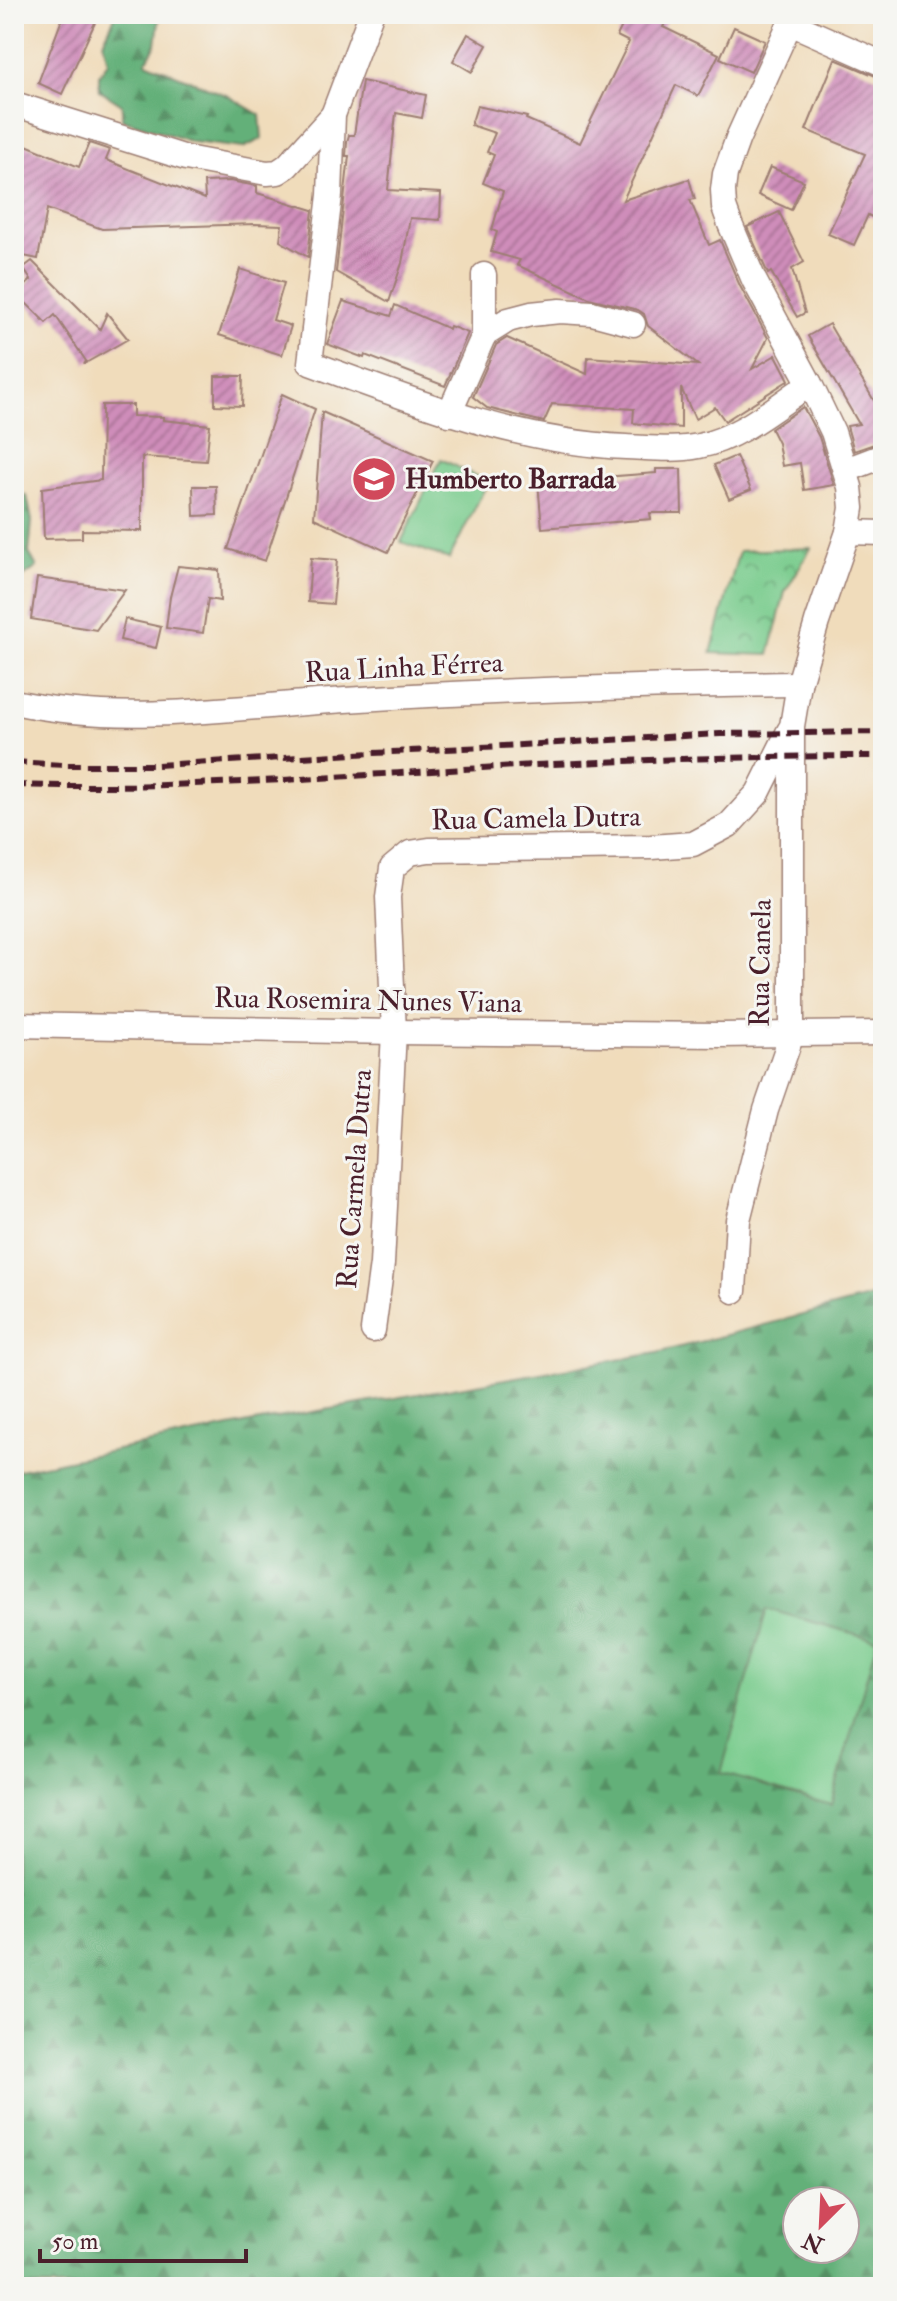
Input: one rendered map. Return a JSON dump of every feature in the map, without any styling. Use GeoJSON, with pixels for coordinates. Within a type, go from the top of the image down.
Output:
{"type":"FeatureCollection","features":[{"type":"Feature","properties":{"kind":"street"},"geometry":{"type":"LineString","coordinates":[[371,14],[333,115],[330,195],[310,363],[449,414],[528,436],[591,446],[670,449],[701,446],[741,429],[810,384]]}},
{"type":"Feature","properties":{"kind":"street"},"geometry":{"type":"LineString","coordinates":[[792,726],[799,684],[848,532],[852,508],[846,470],[833,432],[754,280],[724,207],[725,174],[792,18],[883,64]]}},
{"type":"Feature","properties":{"kind":"street"},"geometry":{"type":"LineString","coordinates":[[14,104],[186,158],[267,173],[287,166],[333,115]]}},
{"type":"Feature","properties":{"kind":"street"},"geometry":{"type":"LineString","coordinates":[[449,414],[484,335],[484,275]]}},
{"type":"Feature","properties":{"kind":"street"},"geometry":{"type":"LineString","coordinates":[[484,335],[508,320],[560,311],[592,313],[633,324]]}},
{"type":"Feature","properties":{"kind":"street"},"geometry":{"type":"LineString","coordinates":[[846,470],[883,456]]}},
{"type":"Feature","properties":{"kind":"street"},"geometry":{"type":"LineString","coordinates":[[848,532],[883,533]]}},
{"type":"Feature","properties":{"kind":"street","name":"Rua Linha Férrea"},"geometry":{"type":"LineString","coordinates":[[14,702],[52,710],[116,715],[197,713],[454,694],[799,684]]}},
{"type":"Feature","properties":{"kind":"street","name":"Rua Canela"},"geometry":{"type":"LineString","coordinates":[[734,1291],[738,1220],[766,1110],[792,1034],[792,726]]}},
{"type":"Feature","properties":{"kind":"street","name":"Rua Camela Dutra"},"geometry":{"type":"LineString","coordinates":[[394,1032],[388,897],[392,868],[399,859],[410,853],[429,850],[693,844],[729,825],[758,793],[792,726]]}},
{"type":"Feature","properties":{"kind":"street","name":"Rua Rosemira Nunes Viana"},"geometry":{"type":"LineString","coordinates":[[14,1025],[394,1032],[883,1033]]}},
{"type":"Feature","properties":{"kind":"street","name":"Rua Carmela Dutra"},"geometry":{"type":"LineString","coordinates":[[373,1330],[382,1264],[394,1032]]}},
{"type":"Feature","properties":{"kind":"green space"},"geometry":{"type":"Polygon","coordinates":[[[116,14],[160,14],[156,44],[146,62],[228,96],[260,115],[262,139],[243,148],[192,142],[122,119],[122,105],[99,90],[99,75],[108,62],[103,42],[116,14]]]}},
{"type":"Feature","properties":{"kind":"green space"},"geometry":{"type":"Polygon","coordinates":[[[441,459],[488,482],[449,559],[401,542],[441,459]]]}},
{"type":"Feature","properties":{"kind":"green space"},"geometry":{"type":"Polygon","coordinates":[[[14,492],[27,496],[32,521],[29,553],[37,567],[22,578],[14,578],[14,492]]]}},
{"type":"Feature","properties":{"kind":"green space"},"geometry":{"type":"Polygon","coordinates":[[[811,548],[785,592],[769,655],[711,653],[739,551],[811,548]]]}},
{"type":"Feature","properties":{"kind":"green space"},"geometry":{"type":"Polygon","coordinates":[[[883,1294],[883,2287],[14,2287],[14,1471],[254,1422],[657,1353],[883,1294]]]}},
{"type":"Feature","properties":{"kind":"green space"},"geometry":{"type":"Polygon","coordinates":[[[767,1609],[877,1640],[831,1805],[721,1773],[767,1609]]]}},
{"type":"Feature","properties":{"kind":"building"},"geometry":{"type":"Polygon","coordinates":[[[64,14],[99,14],[62,94],[38,83],[64,14]]]}},
{"type":"Feature","properties":{"kind":"building"},"geometry":{"type":"Polygon","coordinates":[[[628,14],[670,14],[663,27],[719,54],[698,96],[676,85],[623,200],[689,179],[695,199],[690,200],[709,245],[720,240],[768,338],[752,369],[776,355],[789,380],[725,421],[715,407],[695,419],[681,388],[681,428],[633,423],[634,409],[552,404],[544,422],[487,408],[473,397],[496,345],[507,338],[587,374],[588,357],[698,365],[648,326],[644,314],[638,310],[589,298],[517,265],[520,260],[491,252],[497,232],[492,230],[503,191],[483,183],[494,155],[487,152],[495,133],[471,125],[477,106],[527,117],[580,143],[629,42],[617,36],[628,14]]]}},
{"type":"Feature","properties":{"kind":"building"},"geometry":{"type":"Polygon","coordinates":[[[734,27],[765,41],[751,72],[720,58],[734,27]]]}},
{"type":"Feature","properties":{"kind":"building"},"geometry":{"type":"Polygon","coordinates":[[[468,34],[487,45],[472,72],[453,61],[468,34]]]}},
{"type":"Feature","properties":{"kind":"building"},"geometry":{"type":"Polygon","coordinates":[[[835,59],[883,79],[883,223],[868,215],[854,245],[828,234],[865,154],[806,130],[835,59]]]}},
{"type":"Feature","properties":{"kind":"building"},"geometry":{"type":"Polygon","coordinates":[[[362,81],[426,95],[422,118],[396,113],[388,190],[441,193],[440,220],[410,218],[402,263],[389,302],[336,272],[349,156],[346,156],[347,142],[349,135],[354,135],[362,81]]]}},
{"type":"Feature","properties":{"kind":"building"},"geometry":{"type":"Polygon","coordinates":[[[14,140],[79,167],[89,143],[110,150],[106,160],[205,199],[204,182],[230,181],[257,186],[257,193],[313,210],[308,257],[280,241],[282,225],[102,229],[47,209],[38,259],[14,254],[14,140]]]}},
{"type":"Feature","properties":{"kind":"building"},"geometry":{"type":"Polygon","coordinates":[[[770,167],[804,181],[791,210],[758,195],[770,167]]]}},
{"type":"Feature","properties":{"kind":"building"},"geometry":{"type":"Polygon","coordinates":[[[779,212],[804,262],[792,269],[805,313],[797,317],[771,272],[768,274],[747,227],[779,212]]]}},
{"type":"Feature","properties":{"kind":"building"},"geometry":{"type":"Polygon","coordinates":[[[32,261],[100,329],[107,313],[128,339],[84,364],[86,361],[55,315],[46,323],[17,294],[31,280],[23,268],[32,261]]]}},
{"type":"Feature","properties":{"kind":"building"},"geometry":{"type":"Polygon","coordinates":[[[240,269],[284,283],[273,320],[291,326],[282,355],[219,335],[240,269]]]}},
{"type":"Feature","properties":{"kind":"building"},"geometry":{"type":"Polygon","coordinates":[[[343,301],[391,316],[395,305],[449,329],[450,326],[468,333],[445,386],[327,344],[343,301]]]}},
{"type":"Feature","properties":{"kind":"building"},"geometry":{"type":"Polygon","coordinates":[[[829,324],[883,416],[883,441],[854,451],[847,426],[859,424],[808,336],[829,324]]]}},
{"type":"Feature","properties":{"kind":"building"},"geometry":{"type":"Polygon","coordinates":[[[215,376],[243,376],[242,406],[215,405],[215,376]]]}},
{"type":"Feature","properties":{"kind":"building"},"geometry":{"type":"Polygon","coordinates":[[[282,394],[315,409],[265,561],[228,549],[282,394]]]}},
{"type":"Feature","properties":{"kind":"building"},"geometry":{"type":"Polygon","coordinates":[[[102,405],[133,405],[133,416],[163,417],[163,420],[210,425],[206,461],[142,457],[142,531],[82,530],[82,538],[44,539],[42,488],[101,480],[102,405]]]}},
{"type":"Feature","properties":{"kind":"building"},"geometry":{"type":"Polygon","coordinates":[[[803,407],[819,437],[834,485],[804,490],[800,463],[782,466],[778,443],[771,429],[803,407]]]}},
{"type":"Feature","properties":{"kind":"building"},"geometry":{"type":"Polygon","coordinates":[[[322,412],[433,461],[388,552],[314,518],[322,412]]]}},
{"type":"Feature","properties":{"kind":"building"},"geometry":{"type":"Polygon","coordinates":[[[736,456],[751,490],[729,499],[714,465],[736,456]]]}},
{"type":"Feature","properties":{"kind":"building"},"geometry":{"type":"Polygon","coordinates":[[[656,469],[681,469],[682,513],[650,513],[651,519],[542,528],[538,482],[656,473],[656,469]]]}},
{"type":"Feature","properties":{"kind":"building"},"geometry":{"type":"Polygon","coordinates":[[[193,486],[216,486],[217,515],[194,516],[193,486]]]}},
{"type":"Feature","properties":{"kind":"building"},"geometry":{"type":"Polygon","coordinates":[[[311,558],[337,560],[333,604],[308,602],[311,558]]]}},
{"type":"Feature","properties":{"kind":"building"},"geometry":{"type":"Polygon","coordinates":[[[178,566],[219,570],[220,601],[208,599],[203,633],[166,628],[178,566]]]}},
{"type":"Feature","properties":{"kind":"building"},"geometry":{"type":"Polygon","coordinates":[[[37,578],[125,590],[96,630],[31,619],[37,578]]]}},
{"type":"Feature","properties":{"kind":"building"},"geometry":{"type":"Polygon","coordinates":[[[125,619],[161,627],[156,648],[120,640],[125,619]]]}},
{"type":"Feature","properties":{"kind":"railway"},"geometry":{"type":"LineString","coordinates":[[14,762],[156,765],[720,734],[883,732]]}},
{"type":"Feature","properties":{"kind":"railway"},"geometry":{"type":"LineString","coordinates":[[14,785],[190,784],[532,765],[883,756]]}},
{"type":"Feature","properties":{"kind":"place","name":"Humberto Barrada"},"geometry":{"type":"Point","coordinates":[374,479]}}]}
